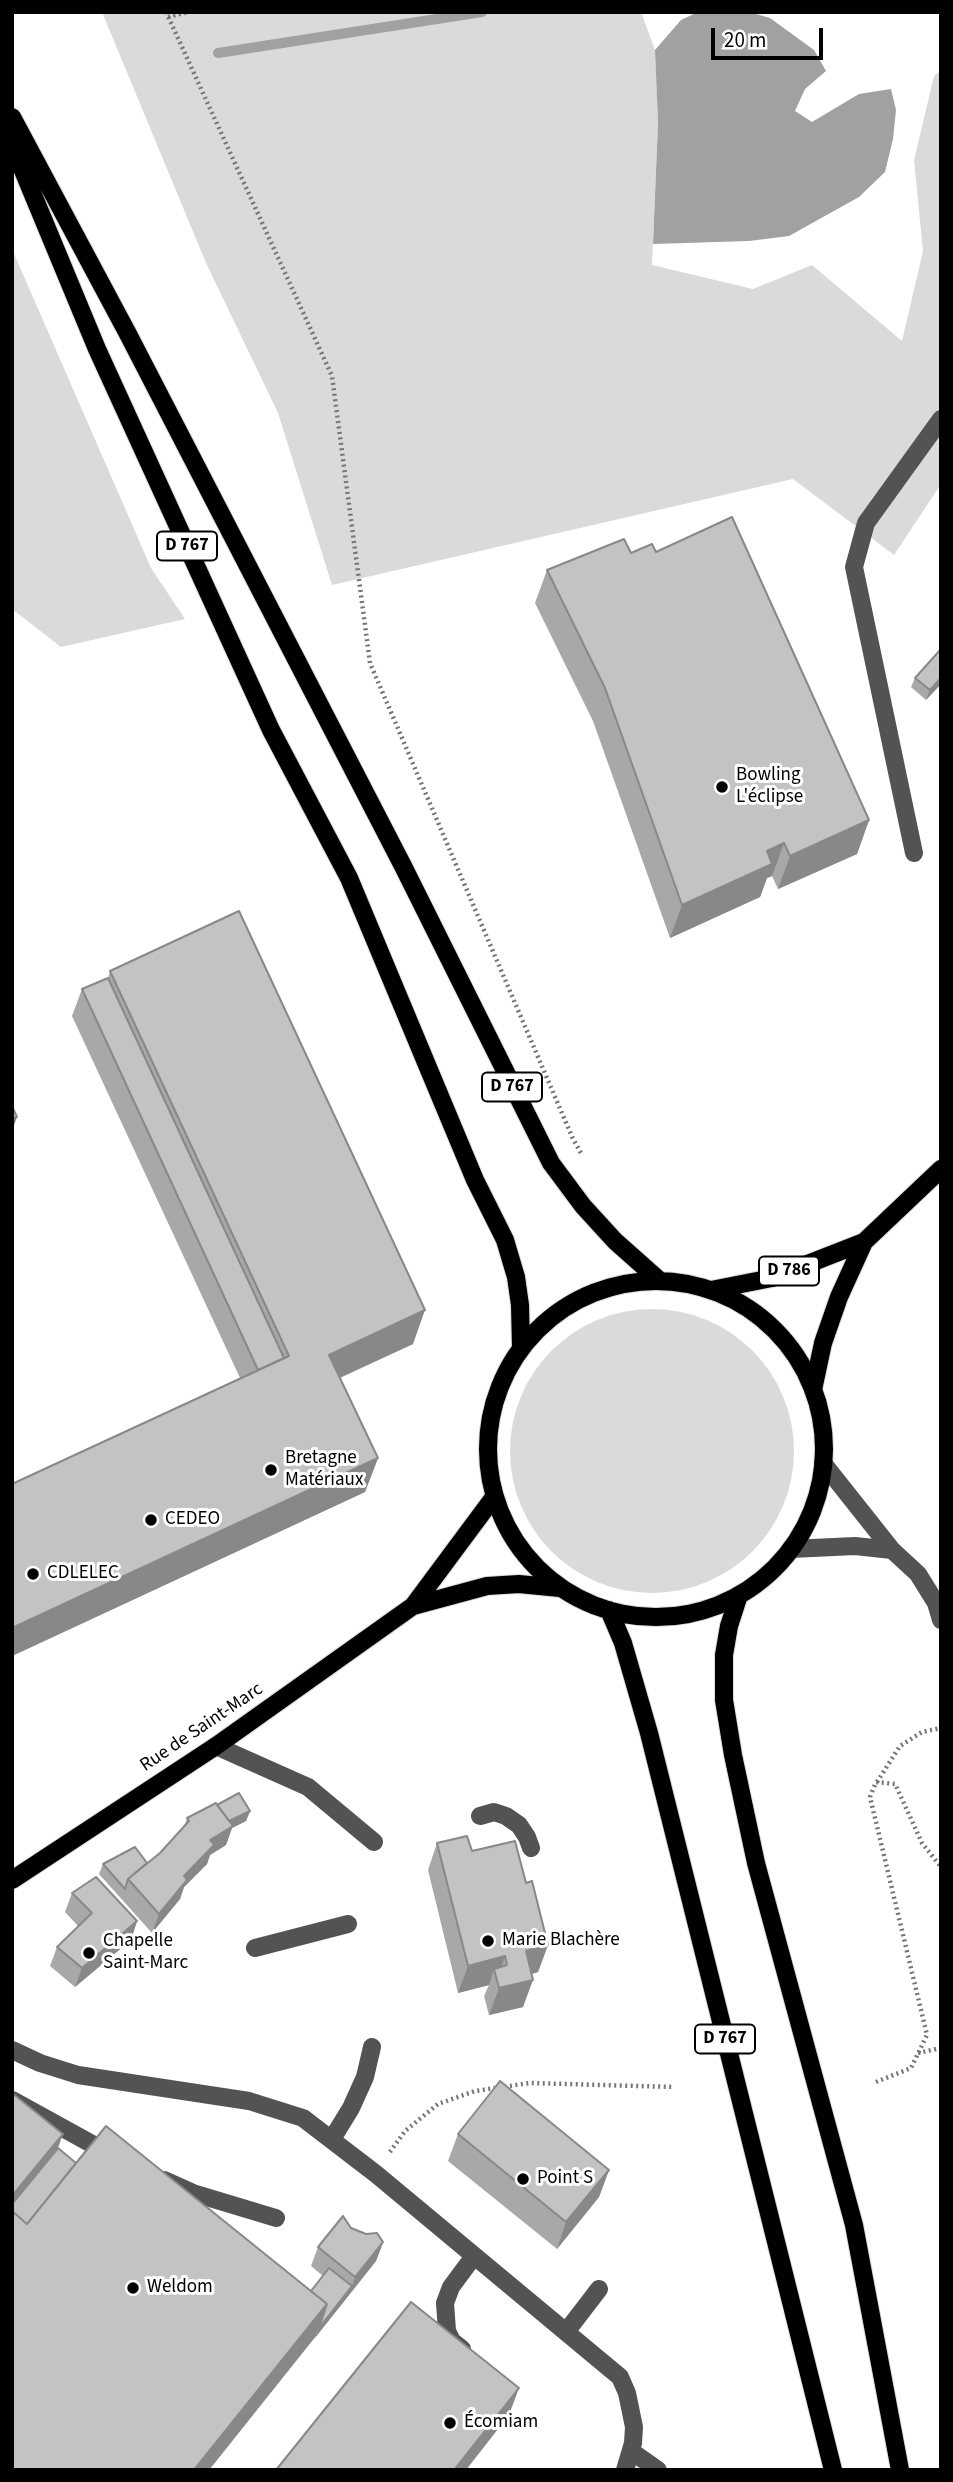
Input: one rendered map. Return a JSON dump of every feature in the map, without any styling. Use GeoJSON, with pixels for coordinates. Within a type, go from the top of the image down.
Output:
{"type":"FeatureCollection","features":[{"type":"Feature","properties":{"kind":"main road","name":"D 767"},"geometry":{"type":"LineString","coordinates":[[12,117],[135,346],[384,829],[551,1163],[583,1206],[615,1241],[660,1281]]}},
{"type":"Feature","properties":{"kind":"main road","name":"D 767"},"geometry":{"type":"LineString","coordinates":[[12,144],[97,349],[271,730],[349,878],[475,1180],[505,1240],[516,1277],[521,1348]]}},
{"type":"Feature","properties":{"kind":"main road","name":"D 786"},"geometry":{"type":"LineString","coordinates":[[813,1390],[823,1343],[839,1297],[864,1242],[941,1169]]}},
{"type":"Feature","properties":{"kind":"main road","name":"D 786"},"geometry":{"type":"LineString","coordinates":[[711,1290],[772,1278],[864,1242]]}},
{"type":"Feature","properties":{"kind":"main road"},"geometry":{"type":"LineString","coordinates":[[660,1281],[685,1283],[711,1290],[755,1313],[779,1335],[799,1361],[813,1390],[823,1434],[823,1463],[816,1500],[791,1549],[767,1574],[739,1595],[685,1614],[647,1616],[609,1610],[563,1589],[540,1571],[521,1549],[506,1524],[494,1497],[488,1459],[490,1419],[498,1390],[521,1348],[555,1315],[582,1298],[612,1287],[660,1281]]}},
{"type":"Feature","properties":{"kind":"main road","name":"Rue de Saint-Marc"},"geometry":{"type":"LineString","coordinates":[[12,1880],[216,1746],[413,1606],[494,1497]]}},
{"type":"Feature","properties":{"kind":"main road","name":"Rue de Saint-Marc"},"geometry":{"type":"LineString","coordinates":[[413,1606],[487,1586],[520,1584],[563,1589]]}},
{"type":"Feature","properties":{"kind":"main road"},"geometry":{"type":"LineString","coordinates":[[739,1595],[729,1626],[724,1655],[724,1700],[733,1755],[766,1902],[854,2225],[900,2470]]}},
{"type":"Feature","properties":{"kind":"main road","name":"D 767"},"geometry":{"type":"LineString","coordinates":[[609,1610],[623,1643],[649,1733],[833,2470]]}},
{"type":"Feature","properties":{"kind":"street"},"geometry":{"type":"LineString","coordinates":[[914,853],[854,567],[866,523],[941,419]]}},
{"type":"Feature","properties":{"kind":"street"},"geometry":{"type":"LineString","coordinates":[[823,1463],[892,1550],[918,1574],[936,1603],[941,1620]]}},
{"type":"Feature","properties":{"kind":"street"},"geometry":{"type":"LineString","coordinates":[[791,1549],[855,1546],[892,1550]]}},
{"type":"Feature","properties":{"kind":"street"},"geometry":{"type":"LineString","coordinates":[[216,1746],[308,1787],[374,1842]]}},
{"type":"Feature","properties":{"kind":"street"},"geometry":{"type":"LineString","coordinates":[[480,1816],[494,1812],[506,1816],[519,1825],[531,1848]]}},
{"type":"Feature","properties":{"kind":"street"},"geometry":{"type":"LineString","coordinates":[[255,1948],[348,1924]]}},
{"type":"Feature","properties":{"kind":"street"},"geometry":{"type":"LineString","coordinates":[[332,2139],[351,2108],[365,2077],[372,2047]]}},
{"type":"Feature","properties":{"kind":"street"},"geometry":{"type":"LineString","coordinates":[[12,2050],[40,2063],[78,2075],[249,2101],[303,2118],[376,2174],[620,2377],[632,2410],[634,2427],[625,2470]]}},
{"type":"Feature","properties":{"kind":"street"},"geometry":{"type":"LineString","coordinates":[[12,2100],[128,2164]]}},
{"type":"Feature","properties":{"kind":"street"},"geometry":{"type":"LineString","coordinates":[[150,2174],[193,2193],[276,2218]]}},
{"type":"Feature","properties":{"kind":"street"},"geometry":{"type":"LineString","coordinates":[[465,2351],[452,2341],[447,2331],[445,2303],[451,2287],[474,2256]]}},
{"type":"Feature","properties":{"kind":"street"},"geometry":{"type":"LineString","coordinates":[[566,2332],[599,2290]]}},
{"type":"Feature","properties":{"kind":"street"},"geometry":{"type":"LineString","coordinates":[[631,2451],[658,2470]]}},
{"type":"Feature","properties":{"kind":"path"},"geometry":{"type":"LineString","coordinates":[[188,12],[167,15],[332,376],[370,663],[573,1139],[587,1161]]}},
{"type":"Feature","properties":{"kind":"path"},"geometry":{"type":"LineString","coordinates":[[876,2082],[911,2068],[927,2035],[870,1797],[876,1782],[900,1746],[922,1732],[941,1728]]}},
{"type":"Feature","properties":{"kind":"path"},"geometry":{"type":"LineString","coordinates":[[876,1782],[895,1784],[922,1843],[941,1867]]}},
{"type":"Feature","properties":{"kind":"path"},"geometry":{"type":"LineString","coordinates":[[918,2053],[941,2048]]}},
{"type":"Feature","properties":{"kind":"path"},"geometry":{"type":"LineString","coordinates":[[376,2174],[405,2131],[438,2105],[475,2091],[530,2083],[674,2087]]}},
{"type":"Feature","properties":{"kind":"shaded area"},"geometry":{"type":"Polygon","coordinates":[[[102,12],[641,12],[655,50],[658,123],[652,265],[753,289],[812,265],[902,341],[923,251],[914,160],[934,76],[941,70],[941,484],[894,555],[793,479],[332,585],[278,413],[206,263],[102,12]]]}},
{"type":"Feature","properties":{"kind":"shaded area"},"geometry":{"type":"Polygon","coordinates":[[[698,12],[749,12],[770,18],[814,50],[826,71],[805,89],[795,111],[812,122],[859,94],[891,89],[896,110],[893,139],[885,172],[859,197],[789,236],[749,241],[653,244],[658,123],[655,50],[681,20],[698,12]]]}},
{"type":"Feature","properties":{"kind":"shaded area"},"geometry":{"type":"Polygon","coordinates":[[[12,249],[151,568],[185,619],[61,647],[12,609],[12,249]]]}},
{"type":"Feature","properties":{"kind":"shaded area"},"geometry":{"type":"Polygon","coordinates":[[[652,1309],[693,1315],[719,1326],[742,1341],[762,1361],[777,1384],[788,1410],[794,1451],[788,1492],[777,1518],[762,1541],[742,1561],[719,1576],[693,1587],[652,1593],[611,1587],[585,1576],[562,1561],[542,1541],[527,1518],[516,1492],[510,1451],[516,1410],[527,1384],[542,1361],[562,1341],[585,1326],[611,1315],[652,1309]]]}},
{"type":"Feature","properties":{"kind":"building","name":"Bowling L'éclipse"},"geometry":{"type":"Polygon","coordinates":[[[732,517],[869,820],[790,856],[784,843],[767,851],[772,864],[682,905],[605,688],[547,570],[624,539],[631,553],[652,544],[656,552],[732,517]]]}},
{"type":"Feature","properties":{"kind":"building"},"geometry":{"type":"Polygon","coordinates":[[[941,649],[941,678],[930,690],[915,678],[941,649]]]}},
{"type":"Feature","properties":{"kind":"building"},"geometry":{"type":"Polygon","coordinates":[[[239,911],[425,1310],[329,1355],[378,1458],[12,1628],[12,1484],[289,1356],[110,971],[239,911]]]}},
{"type":"Feature","properties":{"kind":"building"},"geometry":{"type":"Polygon","coordinates":[[[108,978],[284,1358],[258,1370],[82,989],[108,978]]]}},
{"type":"Feature","properties":{"kind":"building"},"geometry":{"type":"Polygon","coordinates":[[[12,1106],[17,1117],[12,1119],[12,1106]]]}},
{"type":"Feature","properties":{"kind":"building"},"geometry":{"type":"Polygon","coordinates":[[[239,1793],[250,1811],[229,1821],[217,1805],[239,1793]]]}},
{"type":"Feature","properties":{"kind":"building"},"geometry":{"type":"Polygon","coordinates":[[[216,1803],[233,1826],[210,1840],[214,1845],[184,1876],[187,1880],[159,1914],[128,1879],[160,1853],[189,1821],[187,1818],[216,1803]]]}},
{"type":"Feature","properties":{"kind":"building","name":"Marie Blachère"},"geometry":{"type":"Polygon","coordinates":[[[467,1836],[472,1851],[515,1841],[526,1883],[532,1881],[548,1945],[526,1951],[533,1980],[499,1988],[494,1969],[507,1965],[505,1956],[468,1966],[437,1843],[467,1836]]]}},
{"type":"Feature","properties":{"kind":"building"},"geometry":{"type":"Polygon","coordinates":[[[135,1847],[147,1863],[128,1879],[125,1889],[103,1864],[135,1847]]]}},
{"type":"Feature","properties":{"kind":"building"},"geometry":{"type":"Polygon","coordinates":[[[96,1877],[137,1921],[82,1968],[57,1947],[92,1913],[72,1893],[96,1877]]]}},
{"type":"Feature","properties":{"kind":"building"},"geometry":{"type":"Polygon","coordinates":[[[500,2081],[609,2170],[566,2222],[458,2134],[500,2081]]]}},
{"type":"Feature","properties":{"kind":"building"},"geometry":{"type":"Polygon","coordinates":[[[12,2093],[63,2134],[12,2196],[12,2093]]]}},
{"type":"Feature","properties":{"kind":"building","name":"Weldom"},"geometry":{"type":"Polygon","coordinates":[[[106,2126],[327,2304],[194,2470],[12,2470],[12,2211],[27,2224],[106,2126]]]}},
{"type":"Feature","properties":{"kind":"building"},"geometry":{"type":"Polygon","coordinates":[[[58,2148],[76,2163],[27,2224],[12,2211],[12,2204],[58,2148]]]}},
{"type":"Feature","properties":{"kind":"building"},"geometry":{"type":"Polygon","coordinates":[[[343,2216],[351,2228],[366,2234],[377,2233],[383,2242],[355,2277],[318,2247],[343,2216]]]}},
{"type":"Feature","properties":{"kind":"building"},"geometry":{"type":"Polygon","coordinates":[[[329,2268],[352,2286],[319,2328],[327,2304],[311,2291],[329,2268]]]}},
{"type":"Feature","properties":{"kind":"building"},"geometry":{"type":"Polygon","coordinates":[[[411,2302],[519,2388],[454,2470],[276,2470],[411,2302]]]}},
{"type":"Feature","properties":{"kind":"waterway"},"geometry":{"type":"LineString","coordinates":[[218,53],[482,12]]}},
{"type":"Feature","properties":{"kind":"place","name":"Bowling L'éclipse"},"geometry":{"type":"Point","coordinates":[722,787]}},
{"type":"Feature","properties":{"kind":"place","name":"Bretagne Matériaux"},"geometry":{"type":"Point","coordinates":[271,1470]}},
{"type":"Feature","properties":{"kind":"place","name":"CEDEO"},"geometry":{"type":"Point","coordinates":[151,1520]}},
{"type":"Feature","properties":{"kind":"place","name":"CDLELEC"},"geometry":{"type":"Point","coordinates":[33,1574]}},
{"type":"Feature","properties":{"kind":"place","name":"Marie Blachère"},"geometry":{"type":"Point","coordinates":[488,1941]}},
{"type":"Feature","properties":{"kind":"place","name":"Chapelle Saint-Marc"},"geometry":{"type":"Point","coordinates":[89,1953]}},
{"type":"Feature","properties":{"kind":"place","name":"Point S"},"geometry":{"type":"Point","coordinates":[523,2179]}},
{"type":"Feature","properties":{"kind":"place","name":"Weldom"},"geometry":{"type":"Point","coordinates":[133,2288]}},
{"type":"Feature","properties":{"kind":"place","name":"Écomiam"},"geometry":{"type":"Point","coordinates":[450,2423]}}]}
